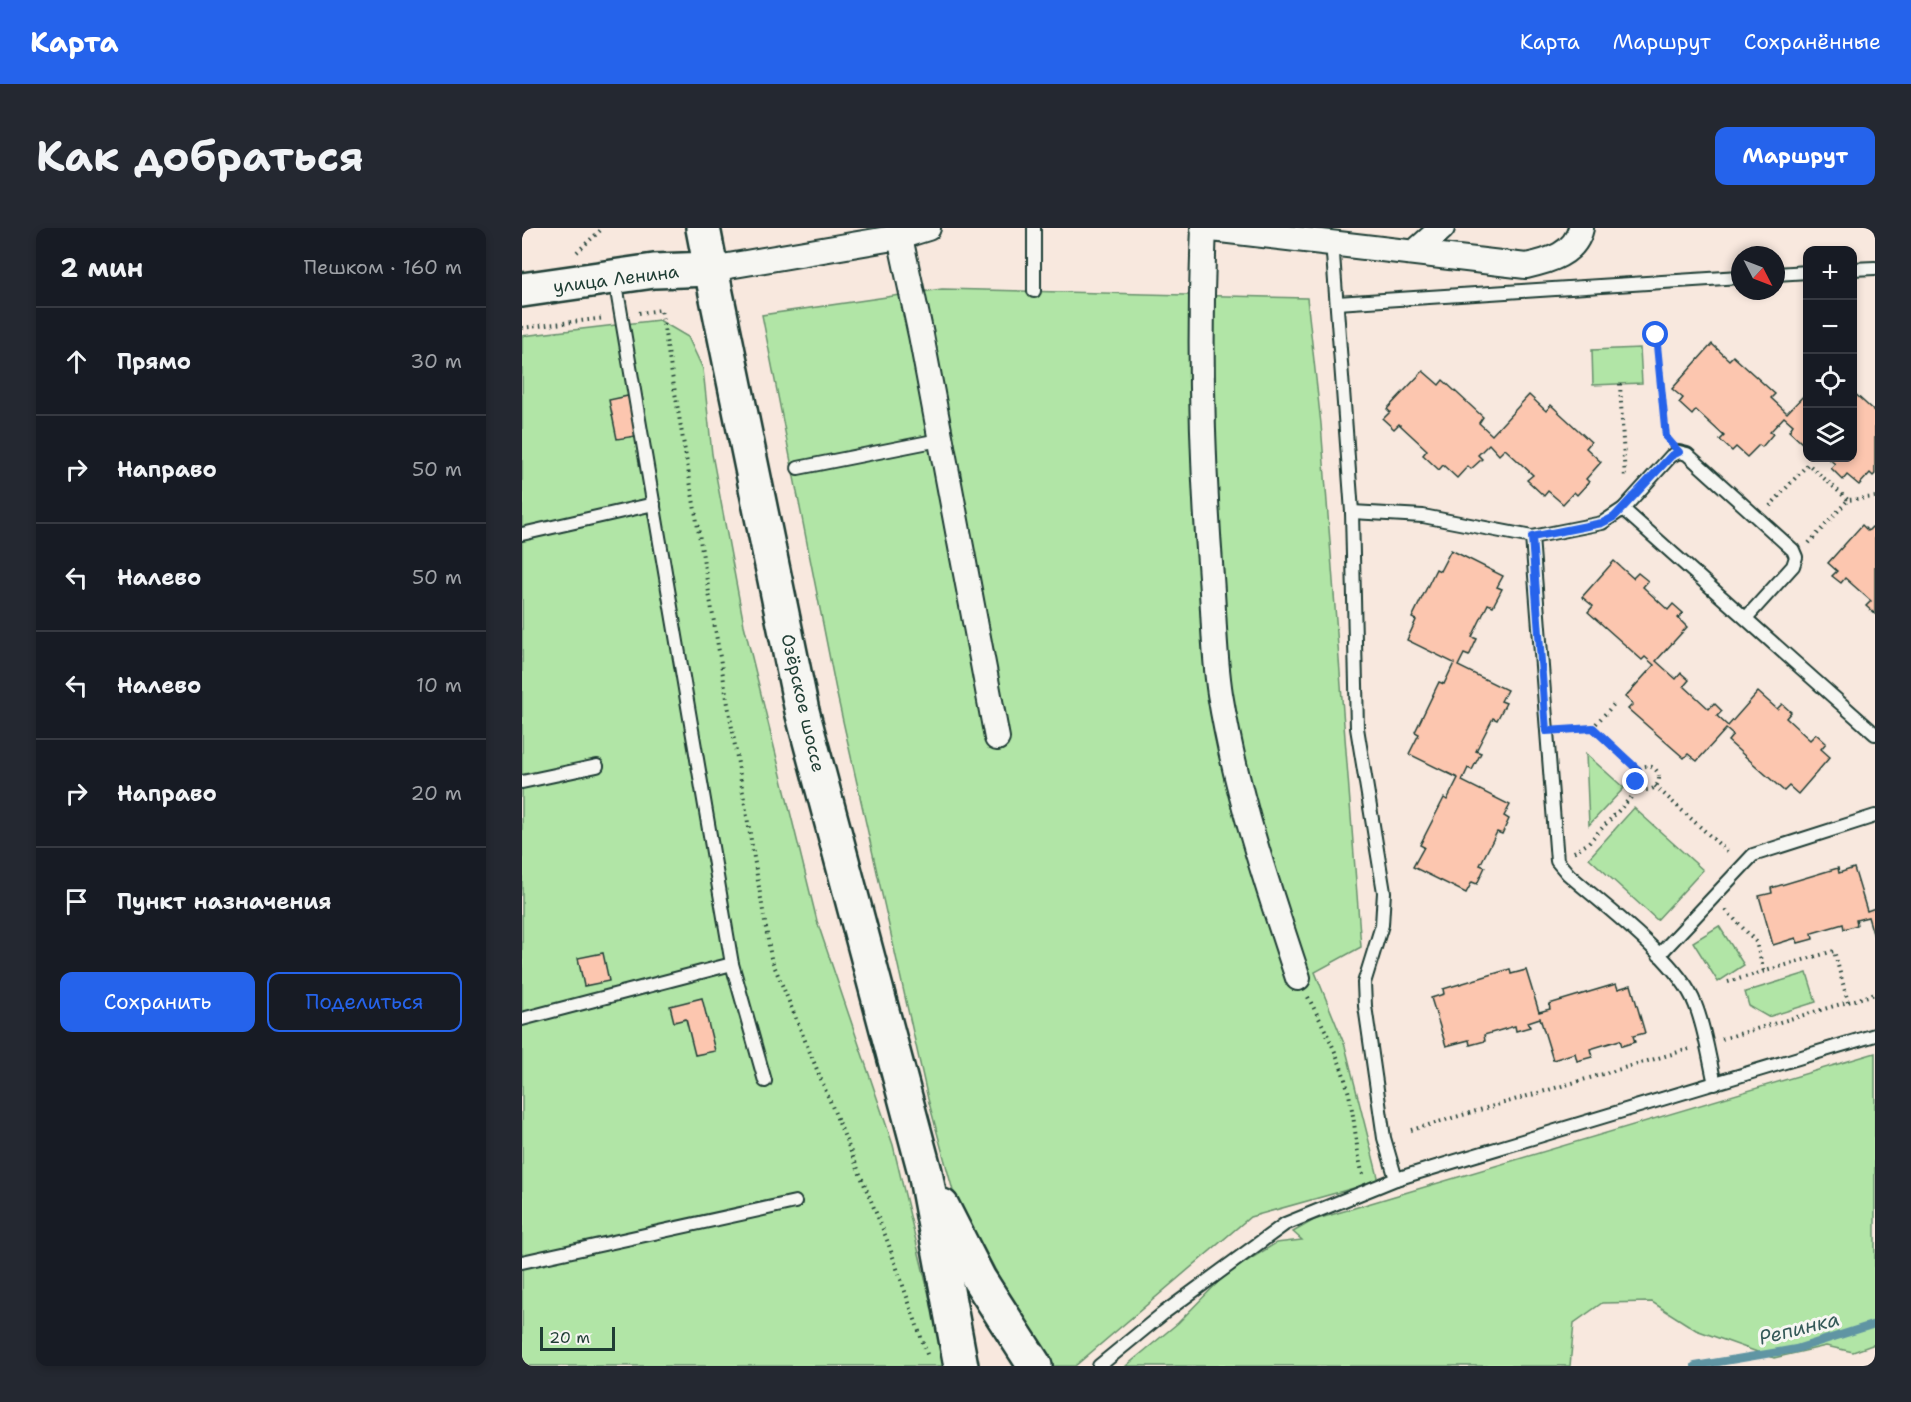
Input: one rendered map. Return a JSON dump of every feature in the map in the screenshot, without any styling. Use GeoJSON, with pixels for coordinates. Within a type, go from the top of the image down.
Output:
{"type":"FeatureCollection","features":[{"type":"Feature","properties":{"kind":"main road","name":"Озёрское шоссе"},"geometry":{"type":"LineString","coordinates":[[703,228],[802,711],[925,1173]]}},
{"type":"Feature","properties":{"kind":"main road","name":"улица Ленина"},"geometry":{"type":"LineString","coordinates":[[522,290],[654,272],[711,269]]}},
{"type":"Feature","properties":{"kind":"main road"},"geometry":{"type":"LineString","coordinates":[[925,1173],[961,1366]]}},
{"type":"Feature","properties":{"kind":"main road"},"geometry":{"type":"LineString","coordinates":[[925,1173],[979,1279],[1035,1366]]}},
{"type":"Feature","properties":{"kind":"street"},"geometry":{"type":"LineString","coordinates":[[711,269],[928,228]]}},
{"type":"Feature","properties":{"kind":"street"},"geometry":{"type":"LineString","coordinates":[[1298,978],[1257,856],[1219,692],[1206,508],[1201,342],[1204,228],[1332,241],[1526,266],[1556,259],[1579,238],[1581,228]]}},
{"type":"Feature","properties":{"kind":"street"},"geometry":{"type":"LineString","coordinates":[[1415,252],[1442,228]]}},
{"type":"Feature","properties":{"kind":"street"},"geometry":{"type":"LineString","coordinates":[[898,232],[921,335],[997,738]]}},
{"type":"Feature","properties":{"kind":"lane"},"geometry":{"type":"LineString","coordinates":[[1034,228],[1034,291]]}},
{"type":"Feature","properties":{"kind":"lane"},"geometry":{"type":"LineString","coordinates":[[1332,241],[1352,512],[1357,728],[1384,892],[1382,926],[1364,982],[1365,1006],[1384,1138],[1396,1179]]}},
{"type":"Feature","properties":{"kind":"lane"},"geometry":{"type":"LineString","coordinates":[[1857,269],[1875,268]]}},
{"type":"Feature","properties":{"kind":"lane"},"geometry":{"type":"LineString","coordinates":[[1785,273],[1803,272]]}},
{"type":"Feature","properties":{"kind":"lane"},"geometry":{"type":"LineString","coordinates":[[1337,303],[1731,278]]}},
{"type":"Feature","properties":{"kind":"lane"},"geometry":{"type":"LineString","coordinates":[[615,279],[732,964],[765,1081]]}},
{"type":"Feature","properties":{"kind":"lane"},"geometry":{"type":"LineString","coordinates":[[798,468],[939,440]]}},
{"type":"Feature","properties":{"kind":"lane"},"geometry":{"type":"LineString","coordinates":[[1352,512],[1423,516],[1532,537],[1602,523],[1623,509],[1671,456],[1679,452],[1687,454],[1793,550],[1796,557],[1792,566],[1746,618]]}},
{"type":"Feature","properties":{"kind":"lane"},"geometry":{"type":"LineString","coordinates":[[522,534],[654,504]]}},
{"type":"Feature","properties":{"kind":"lane"},"geometry":{"type":"LineString","coordinates":[[1623,509],[1875,734]]}},
{"type":"Feature","properties":{"kind":"lane"},"geometry":{"type":"LineString","coordinates":[[1532,537],[1557,861],[1568,874],[1674,971],[1695,1003],[1715,1084]]}},
{"type":"Feature","properties":{"kind":"lane"},"geometry":{"type":"LineString","coordinates":[[522,782],[597,766]]}},
{"type":"Feature","properties":{"kind":"lane"},"geometry":{"type":"LineString","coordinates":[[1659,955],[1742,865],[1764,850],[1875,816]]}},
{"type":"Feature","properties":{"kind":"lane"},"geometry":{"type":"LineString","coordinates":[[522,1019],[732,964]]}},
{"type":"Feature","properties":{"kind":"lane"},"geometry":{"type":"LineString","coordinates":[[1099,1366],[1165,1312],[1285,1224],[1396,1179],[1875,1035]]}},
{"type":"Feature","properties":{"kind":"lane"},"geometry":{"type":"LineString","coordinates":[[522,1262],[795,1202]]}},
{"type":"Feature","properties":{"kind":"path"},"geometry":{"type":"LineString","coordinates":[[575,254],[603,228]]}},
{"type":"Feature","properties":{"kind":"path"},"geometry":{"type":"LineString","coordinates":[[522,328],[661,310],[771,958],[886,1237],[931,1366]]}},
{"type":"Feature","properties":{"kind":"path"},"geometry":{"type":"LineString","coordinates":[[1655,323],[1666,437],[1679,452]]}},
{"type":"Feature","properties":{"kind":"path"},"geometry":{"type":"LineString","coordinates":[[1620,384],[1625,483]]}},
{"type":"Feature","properties":{"kind":"path"},"geometry":{"type":"LineString","coordinates":[[1759,519],[1808,464],[1848,500]]}},
{"type":"Feature","properties":{"kind":"path"},"geometry":{"type":"LineString","coordinates":[[1796,557],[1848,500],[1875,497]]}},
{"type":"Feature","properties":{"kind":"path"},"geometry":{"type":"LineString","coordinates":[[1546,731],[1593,728],[1616,702]]}},
{"type":"Feature","properties":{"kind":"path"},"geometry":{"type":"LineString","coordinates":[[1593,728],[1638,770]]}},
{"type":"Feature","properties":{"kind":"path"},"geometry":{"type":"LineString","coordinates":[[1644,766],[1656,771],[1659,777],[1655,786],[1646,790],[1640,788],[1636,782],[1638,770],[1644,766]]}},
{"type":"Feature","properties":{"kind":"path"},"geometry":{"type":"LineString","coordinates":[[1655,786],[1742,865]]}},
{"type":"Feature","properties":{"kind":"path"},"geometry":{"type":"LineString","coordinates":[[1557,861],[1587,844],[1640,788]]}},
{"type":"Feature","properties":{"kind":"path"},"geometry":{"type":"LineString","coordinates":[[1713,896],[1756,942],[1764,972]]}},
{"type":"Feature","properties":{"kind":"path"},"geometry":{"type":"LineString","coordinates":[[1728,982],[1834,951],[1848,1002]]}},
{"type":"Feature","properties":{"kind":"path"},"geometry":{"type":"LineString","coordinates":[[1298,978],[1331,1039],[1351,1104],[1356,1150],[1367,1191]]}},
{"type":"Feature","properties":{"kind":"path"},"geometry":{"type":"LineString","coordinates":[[1411,1130],[1874,996]]}},
{"type":"Feature","properties":{"kind":"green space"},"geometry":{"type":"Polygon","coordinates":[[[942,289],[1307,298],[1321,424],[1361,947],[1315,972],[1345,1046],[1379,1181],[1250,1217],[1075,1366],[1047,1366],[953,1191],[928,1099],[836,690],[762,315],[942,289]]]}},
{"type":"Feature","properties":{"kind":"green space"},"geometry":{"type":"Polygon","coordinates":[[[659,320],[688,337],[703,369],[712,454],[744,625],[817,921],[893,1145],[946,1366],[522,1366],[522,336],[659,320]]]}},
{"type":"Feature","properties":{"kind":"green space"},"geometry":{"type":"Polygon","coordinates":[[[1640,348],[1642,383],[1593,385],[1592,350],[1640,348]]]}},
{"type":"Feature","properties":{"kind":"green space"},"geometry":{"type":"Polygon","coordinates":[[[1586,754],[1624,788],[1589,825],[1586,754]]]}},
{"type":"Feature","properties":{"kind":"green space"},"geometry":{"type":"Polygon","coordinates":[[[1634,808],[1703,870],[1657,920],[1589,858],[1634,808]]]}},
{"type":"Feature","properties":{"kind":"green space"},"geometry":{"type":"Polygon","coordinates":[[[1719,926],[1744,965],[1718,982],[1693,942],[1719,926]]]}},
{"type":"Feature","properties":{"kind":"green space"},"geometry":{"type":"Polygon","coordinates":[[[1807,973],[1816,1002],[1768,1017],[1749,1006],[1745,992],[1807,973]]]}},
{"type":"Feature","properties":{"kind":"green space"},"geometry":{"type":"Polygon","coordinates":[[[1875,1053],[1875,1344],[1853,1352],[1826,1346],[1774,1358],[1696,1330],[1652,1302],[1602,1303],[1574,1323],[1570,1366],[1126,1366],[1178,1323],[1226,1274],[1276,1243],[1302,1240],[1293,1232],[1314,1220],[1875,1053]]]}},
{"type":"Feature","properties":{"kind":"building"},"geometry":{"type":"Polygon","coordinates":[[[1712,344],[1729,360],[1733,356],[1775,394],[1771,398],[1787,413],[1803,396],[1803,442],[1789,431],[1793,425],[1784,417],[1770,432],[1773,434],[1762,447],[1759,445],[1747,457],[1736,447],[1732,451],[1720,440],[1724,436],[1696,410],[1692,415],[1679,403],[1683,398],[1672,389],[1712,344]]]}},
{"type":"Feature","properties":{"kind":"building"},"geometry":{"type":"Polygon","coordinates":[[[1423,371],[1439,385],[1443,380],[1483,417],[1479,423],[1492,435],[1529,395],[1546,411],[1551,405],[1591,442],[1586,448],[1601,462],[1586,479],[1589,482],[1577,495],[1574,492],[1563,504],[1548,491],[1544,496],[1527,480],[1533,475],[1505,449],[1499,455],[1489,444],[1478,455],[1482,459],[1471,469],[1468,466],[1457,478],[1443,465],[1439,470],[1423,455],[1427,450],[1399,424],[1394,429],[1383,419],[1390,412],[1387,409],[1423,371]]]}},
{"type":"Feature","properties":{"kind":"building"},"geometry":{"type":"Polygon","coordinates":[[[628,396],[636,436],[617,439],[609,400],[628,396]]]}},
{"type":"Feature","properties":{"kind":"building"},"geometry":{"type":"Polygon","coordinates":[[[1857,396],[1875,412],[1875,474],[1873,476],[1870,473],[1859,485],[1847,475],[1843,480],[1831,468],[1835,464],[1833,462],[1857,462],[1857,396]]]}},
{"type":"Feature","properties":{"kind":"building"},"geometry":{"type":"Polygon","coordinates":[[[1862,525],[1868,531],[1872,527],[1875,529],[1875,614],[1866,606],[1871,601],[1845,578],[1841,583],[1832,576],[1837,571],[1828,563],[1862,525]]]}},
{"type":"Feature","properties":{"kind":"building"},"geometry":{"type":"Polygon","coordinates":[[[1451,550],[1503,576],[1497,587],[1502,589],[1493,606],[1488,604],[1472,637],[1477,639],[1469,656],[1464,654],[1458,666],[1507,690],[1501,701],[1506,703],[1497,720],[1493,718],[1476,751],[1481,753],[1472,770],[1468,768],[1462,781],[1510,805],[1504,816],[1509,819],[1502,834],[1497,832],[1480,865],[1485,867],[1477,884],[1472,882],[1466,893],[1413,867],[1424,847],[1420,845],[1444,798],[1447,800],[1458,778],[1409,754],[1419,734],[1415,732],[1439,682],[1444,684],[1454,663],[1407,640],[1416,620],[1412,618],[1436,569],[1440,571],[1451,550]]]}},
{"type":"Feature","properties":{"kind":"building"},"geometry":{"type":"Polygon","coordinates":[[[1614,561],[1633,578],[1638,573],[1648,581],[1643,587],[1668,610],[1673,604],[1683,613],[1678,618],[1687,627],[1656,661],[1676,679],[1681,673],[1689,680],[1684,686],[1709,709],[1714,703],[1722,711],[1717,716],[1728,726],[1758,692],[1777,709],[1782,704],[1791,712],[1786,718],[1810,740],[1816,734],[1826,743],[1821,749],[1830,757],[1798,794],[1789,786],[1784,791],[1728,741],[1733,735],[1726,729],[1697,761],[1688,754],[1684,758],[1628,709],[1633,704],[1625,697],[1654,665],[1645,657],[1642,660],[1588,612],[1593,606],[1582,597],[1614,561]]]}},
{"type":"Feature","properties":{"kind":"building"},"geometry":{"type":"Polygon","coordinates":[[[1838,868],[1839,873],[1854,868],[1867,911],[1875,908],[1875,940],[1868,917],[1856,920],[1857,925],[1844,929],[1843,924],[1812,933],[1813,939],[1798,943],[1796,938],[1773,945],[1759,896],[1772,893],[1771,888],[1838,868]]]}},
{"type":"Feature","properties":{"kind":"building"},"geometry":{"type":"Polygon","coordinates":[[[603,953],[609,981],[584,986],[578,958],[603,953]]]}},
{"type":"Feature","properties":{"kind":"building"},"geometry":{"type":"Polygon","coordinates":[[[1510,969],[1511,974],[1526,970],[1539,1012],[1550,1009],[1549,1004],[1616,984],[1618,989],[1631,985],[1645,1033],[1633,1036],[1635,1042],[1622,1046],[1620,1040],[1590,1049],[1592,1057],[1577,1061],[1575,1053],[1553,1060],[1540,1018],[1528,1022],[1530,1027],[1516,1031],[1515,1026],[1484,1035],[1485,1041],[1470,1045],[1469,1040],[1446,1046],[1431,998],[1444,994],[1443,989],[1510,969]]]}},
{"type":"Feature","properties":{"kind":"building"},"geometry":{"type":"Polygon","coordinates":[[[702,998],[715,1051],[695,1055],[686,1019],[674,1022],[670,1006],[702,998]]]}},
{"type":"Feature","properties":{"kind":"waterway","name":"Репинка"},"geometry":{"type":"LineString","coordinates":[[1695,1366],[1796,1349],[1875,1324]]}},
{"type":"Feature","properties":{"kind":"route"},"geometry":{"type":"LineString","coordinates":[[1636,782],[1635,776],[1638,770],[1593,728],[1546,731],[1532,537],[1602,523],[1614,517],[1671,456],[1679,452],[1666,437],[1656,335]]}}]}
